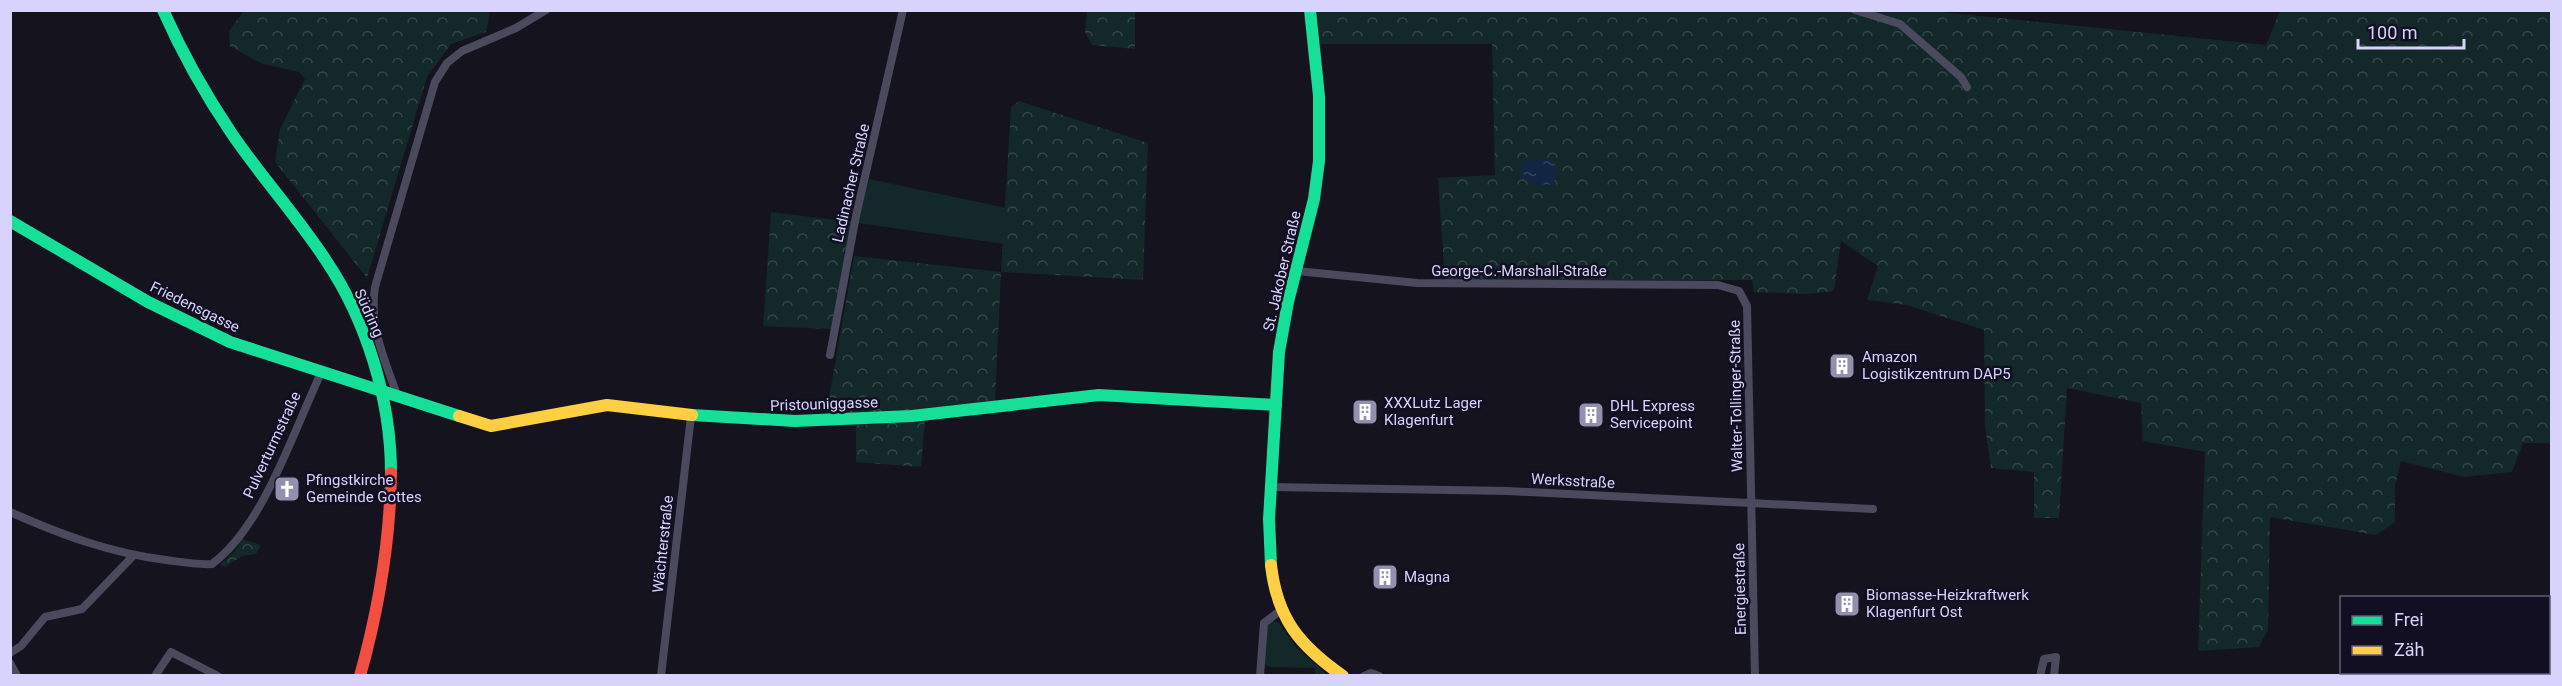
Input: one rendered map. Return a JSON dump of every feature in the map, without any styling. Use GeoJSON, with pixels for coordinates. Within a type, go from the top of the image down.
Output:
{"type":"FeatureCollection","features":[{"type":"Feature","properties":{"kind":"main road","name":"Südring"},"geometry":{"type":"LineString","coordinates":[[163,10],[194,74],[221,118],[330,266],[352,307],[368,347],[380,389],[391,451],[392,499],[389,548],[378,615],[360,675]]}},
{"type":"Feature","properties":{"kind":"main road","name":"St. Jakober Straße"},"geometry":{"type":"LineString","coordinates":[[1310,11],[1320,150],[1312,213],[1282,334],[1271,487],[1269,562],[1272,585],[1281,610],[1307,649],[1343,675]]}},
{"type":"Feature","properties":{"kind":"main road","name":"Friedensgasse"},"geometry":{"type":"LineString","coordinates":[[10,221],[148,302],[230,342],[380,389]]}},
{"type":"Feature","properties":{"kind":"main road","name":"Pristouniggasse"},"geometry":{"type":"LineString","coordinates":[[380,389],[491,426],[607,405],[691,416],[795,421],[912,416],[1099,395],[1276,405]]}},
{"type":"Feature","properties":{"kind":"street"},"geometry":{"type":"LineString","coordinates":[[397,395],[374,328],[372,307],[375,287],[435,82],[447,63],[462,51],[516,28],[546,10]]}},
{"type":"Feature","properties":{"kind":"street"},"geometry":{"type":"LineString","coordinates":[[1310,11],[1315,10]]}},
{"type":"Feature","properties":{"kind":"street"},"geometry":{"type":"LineString","coordinates":[[1855,10],[1900,24],[1961,77],[1967,87]]}},
{"type":"Feature","properties":{"kind":"street","name":"Ladinacher Straße"},"geometry":{"type":"LineString","coordinates":[[830,355],[856,216],[903,14]]}},
{"type":"Feature","properties":{"kind":"street","name":"George-C.-Marshall-Straße"},"geometry":{"type":"LineString","coordinates":[[1297,272],[1417,284],[1718,285],[1739,291]]}},
{"type":"Feature","properties":{"kind":"street","name":"Walter-Tollinger-Straße"},"geometry":{"type":"LineString","coordinates":[[1739,291],[1747,306],[1752,502]]}},
{"type":"Feature","properties":{"kind":"street","name":"Pulverturmstraße"},"geometry":{"type":"LineString","coordinates":[[10,512],[73,539],[132,556],[202,565],[212,564],[226,554],[260,505],[322,371]]}},
{"type":"Feature","properties":{"kind":"street","name":"Wächterstraße"},"geometry":{"type":"LineString","coordinates":[[661,675],[691,416]]}},
{"type":"Feature","properties":{"kind":"street","name":"Werksstraße"},"geometry":{"type":"LineString","coordinates":[[1271,487],[1508,491],[1873,509]]}},
{"type":"Feature","properties":{"kind":"street","name":"Energiestraße"},"geometry":{"type":"LineString","coordinates":[[1752,502],[1755,675]]}},
{"type":"Feature","properties":{"kind":"street"},"geometry":{"type":"LineString","coordinates":[[10,653],[21,646],[45,617],[82,609],[132,556]]}},
{"type":"Feature","properties":{"kind":"street"},"geometry":{"type":"LineString","coordinates":[[1260,675],[1264,623],[1281,610]]}},
{"type":"Feature","properties":{"kind":"street"},"geometry":{"type":"LineString","coordinates":[[155,675],[171,652],[218,675]]}},
{"type":"Feature","properties":{"kind":"street"},"geometry":{"type":"LineString","coordinates":[[2040,675],[2044,658],[2056,657],[2054,675]]}},
{"type":"Feature","properties":{"kind":"street"},"geometry":{"type":"LineString","coordinates":[[10,663],[17,675]]}},
{"type":"Feature","properties":{"kind":"street"},"geometry":{"type":"LineString","coordinates":[[1364,675],[1371,673],[1380,675]]}},
{"type":"Feature","properties":{"kind":"green space"},"geometry":{"type":"Polygon","coordinates":[[[1921,10],[2266,45],[2280,11],[2551,11],[2551,443],[2523,443],[2512,472],[2464,477],[2401,461],[2395,486],[2395,522],[2376,535],[2270,517],[2268,630],[2259,647],[2198,651],[2205,452],[2143,441],[2141,403],[2067,388],[2059,518],[2034,518],[2034,472],[1991,468],[1985,426],[1984,330],[1907,305],[1867,300],[1878,266],[1841,241],[1834,291],[1807,294],[1754,292],[1752,280],[1445,281],[1438,178],[1495,175],[1492,44],[1321,44],[1317,11],[1921,10]]]}},
{"type":"Feature","properties":{"kind":"green space"},"geometry":{"type":"Polygon","coordinates":[[[244,11],[490,11],[486,32],[451,44],[427,77],[367,278],[275,162],[280,129],[305,79],[299,72],[260,63],[230,46],[229,31],[244,11]]]}},
{"type":"Feature","properties":{"kind":"green space"},"geometry":{"type":"Polygon","coordinates":[[[1087,11],[1135,11],[1135,49],[1092,45],[1085,32],[1087,11]]]}},
{"type":"Feature","properties":{"kind":"green space"},"geometry":{"type":"Polygon","coordinates":[[[1019,101],[1148,143],[1143,280],[1001,272],[1011,107],[1019,101]]]}},
{"type":"Feature","properties":{"kind":"green space"},"geometry":{"type":"Polygon","coordinates":[[[869,179],[1007,208],[1004,244],[858,223],[869,179]]]}},
{"type":"Feature","properties":{"kind":"green space"},"geometry":{"type":"Polygon","coordinates":[[[771,212],[851,222],[831,329],[763,326],[771,212]]]}},
{"type":"Feature","properties":{"kind":"green space"},"geometry":{"type":"Polygon","coordinates":[[[854,256],[1001,272],[995,403],[912,412],[826,414],[854,256]]]}},
{"type":"Feature","properties":{"kind":"green space"},"geometry":{"type":"Polygon","coordinates":[[[925,420],[921,467],[856,462],[856,425],[925,420]]]}},
{"type":"Feature","properties":{"kind":"green space"},"geometry":{"type":"Polygon","coordinates":[[[242,539],[261,545],[256,554],[242,556],[225,567],[220,565],[235,551],[242,539]]]}},
{"type":"Feature","properties":{"kind":"green space"},"geometry":{"type":"Polygon","coordinates":[[[1272,621],[1278,622],[1297,648],[1328,675],[1316,675],[1314,668],[1270,667],[1264,664],[1267,625],[1272,621]]]}},
{"type":"Feature","properties":{"kind":"water"},"geometry":{"type":"Polygon","coordinates":[[[1546,159],[1556,164],[1554,183],[1536,185],[1520,176],[1524,162],[1546,159]]]}},
{"type":"Feature","properties":{"kind":"traffic: fast"},"geometry":{"type":"LineString","coordinates":[[163,10],[186,58],[222,119],[316,245],[354,310],[365,336],[381,390],[387,418],[391,473]]}},
{"type":"Feature","properties":{"kind":"traffic: fast"},"geometry":{"type":"LineString","coordinates":[[1271,565],[1269,519],[1279,352],[1288,302],[1314,199],[1319,161],[1319,96],[1310,10]]}},
{"type":"Feature","properties":{"kind":"traffic: fast"},"geometry":{"type":"LineString","coordinates":[[10,221],[148,302],[230,342],[459,416]]}},
{"type":"Feature","properties":{"kind":"traffic: fast"},"geometry":{"type":"LineString","coordinates":[[692,415],[795,421],[912,416],[1099,395],[1276,405]]}},
{"type":"Feature","properties":{"kind":"traffic: slow"},"geometry":{"type":"LineString","coordinates":[[459,416],[491,426],[607,405],[692,415]]}},
{"type":"Feature","properties":{"kind":"traffic: slow"},"geometry":{"type":"LineString","coordinates":[[1271,565],[1279,601],[1293,630],[1314,654],[1343,676]]}},
{"type":"Feature","properties":{"kind":"traffic: jam"},"geometry":{"type":"LineString","coordinates":[[360,676],[373,626],[382,576],[391,473]]}},
{"type":"Feature","properties":{"kind":"place","name":"Amazon Logistikzentrum DAP5"},"geometry":{"type":"Point","coordinates":[1842,366]}},
{"type":"Feature","properties":{"kind":"place","name":"XXXLutz Lager Klagenfurt"},"geometry":{"type":"Point","coordinates":[1365,412]}},
{"type":"Feature","properties":{"kind":"place","name":"DHL Express Servicepoint"},"geometry":{"type":"Point","coordinates":[1591,415]}},
{"type":"Feature","properties":{"kind":"place","name":"Pfingstkirche Gemeinde Gottes"},"geometry":{"type":"Point","coordinates":[287,489]}},
{"type":"Feature","properties":{"kind":"place","name":"Magna"},"geometry":{"type":"Point","coordinates":[1385,577]}},
{"type":"Feature","properties":{"kind":"place","name":"Biomasse-Heizkraftwerk Klagenfurt Ost"},"geometry":{"type":"Point","coordinates":[1847,604]}}]}
